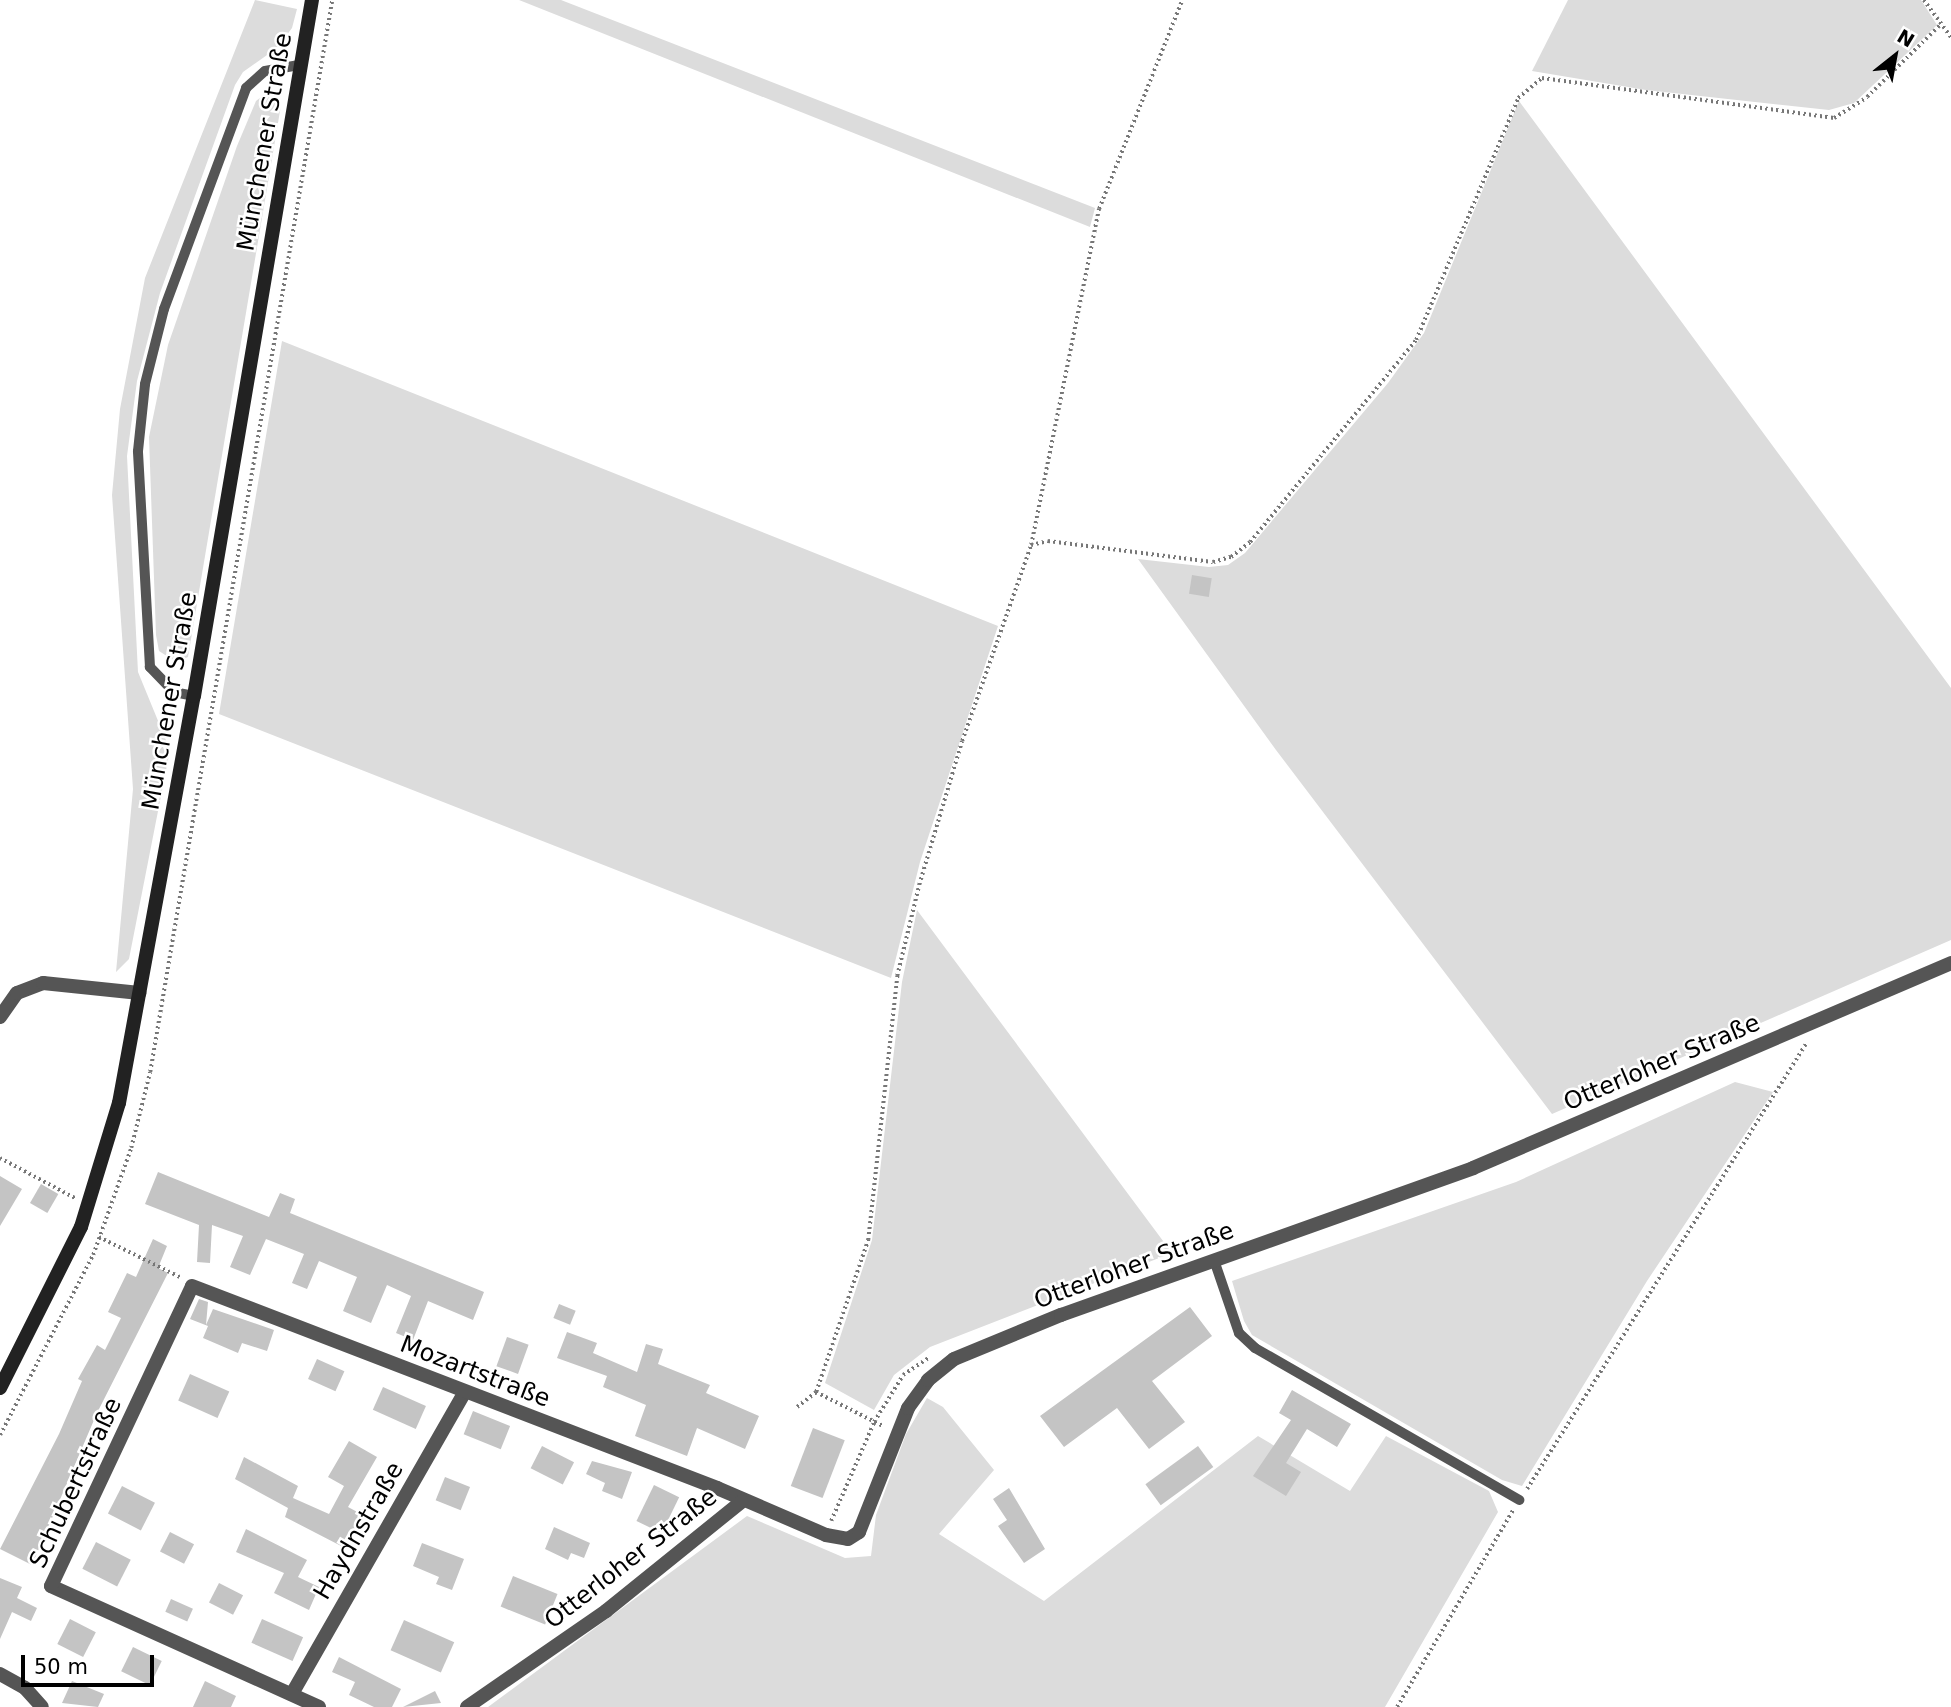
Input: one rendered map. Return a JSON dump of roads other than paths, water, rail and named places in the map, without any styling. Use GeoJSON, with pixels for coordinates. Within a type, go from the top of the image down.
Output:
{"type":"FeatureCollection","features":[{"type":"Feature","properties":{"kind":"main road","name":"Münchener Straße"},"geometry":{"type":"LineString","coordinates":[[0,1388],[89,1206],[116,1115],[194,695],[312,0]]}},
{"type":"Feature","properties":{"kind":"street","name":"Otterloher Straße"},"geometry":{"type":"LineString","coordinates":[[467,1707],[606,1611],[741,1502],[825,1535],[848,1539],[859,1532],[908,1408],[928,1380],[954,1359],[1214,1260],[1473,1168],[1951,963]]}},
{"type":"Feature","properties":{"kind":"street"},"geometry":{"type":"LineString","coordinates":[[0,1017],[17,993],[43,983],[139,993]]}},
{"type":"Feature","properties":{"kind":"street","name":"Mozartstraße"},"geometry":{"type":"LineString","coordinates":[[192,1286],[717,1488],[741,1502]]}},
{"type":"Feature","properties":{"kind":"street","name":"Schubertstraße"},"geometry":{"type":"LineString","coordinates":[[192,1286],[51,1586],[293,1692],[319,1707]]}},
{"type":"Feature","properties":{"kind":"street","name":"Haydnstraße"},"geometry":{"type":"LineString","coordinates":[[293,1692],[465,1392]]}},
{"type":"Feature","properties":{"kind":"street"},"geometry":{"type":"LineString","coordinates":[[0,1674],[25,1688],[42,1707]]}},
{"type":"Feature","properties":{"kind":"lane"},"geometry":{"type":"LineString","coordinates":[[194,695],[174,692],[150,667],[138,451],[145,384],[164,309],[246,88],[265,71],[300,65]]}},
{"type":"Feature","properties":{"kind":"lane"},"geometry":{"type":"LineString","coordinates":[[1214,1260],[1239,1333],[1255,1348],[1519,1500]]}}]}
